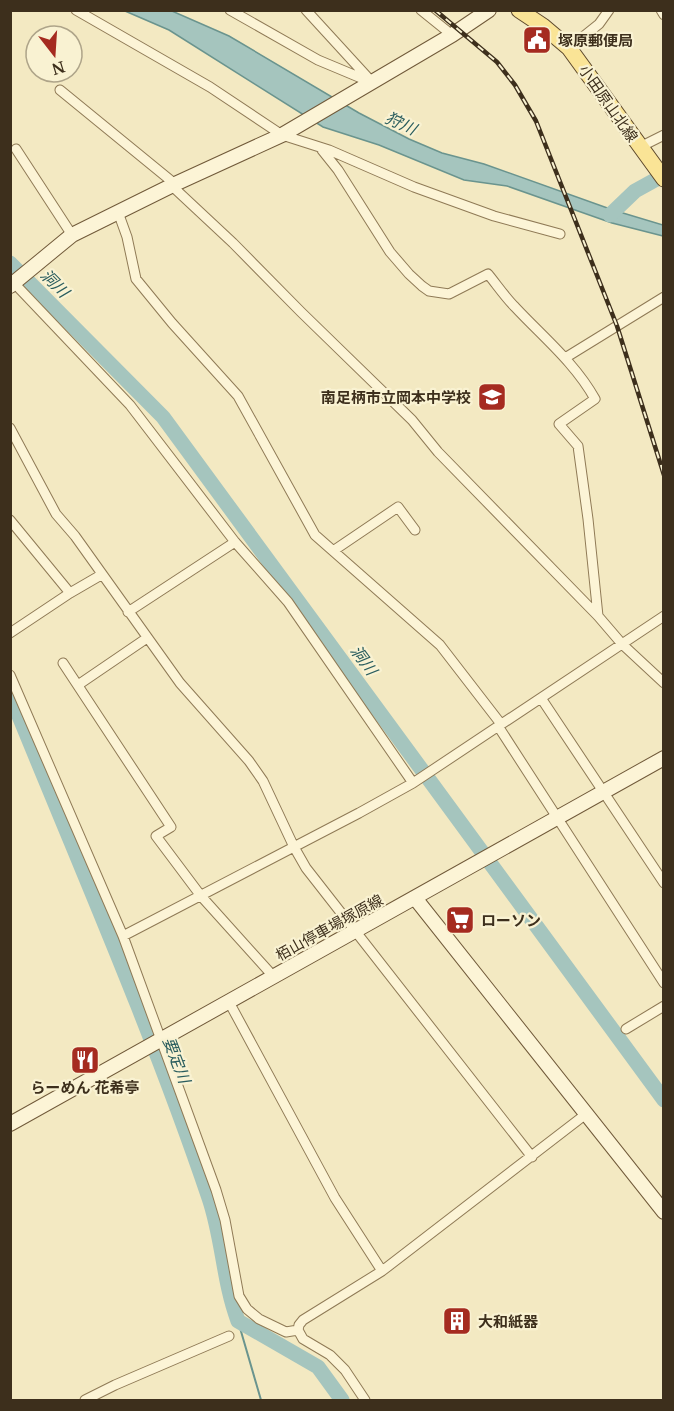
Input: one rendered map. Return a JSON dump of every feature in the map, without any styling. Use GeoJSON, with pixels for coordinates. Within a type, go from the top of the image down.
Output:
{"type":"FeatureCollection","features":[{"type":"Feature","properties":{"kind":"main road","name":"小田原山北線"},"geometry":{"type":"LineString","coordinates":[[519,10],[569,48],[654,162]]}},
{"type":"Feature","properties":{"kind":"street"},"geometry":{"type":"LineString","coordinates":[[76,10],[322,150],[338,170],[390,252],[422,286],[429,291],[450,294],[488,274],[514,306],[565,358],[596,399],[559,424],[578,446],[598,616]]}},
{"type":"Feature","properties":{"kind":"street"},"geometry":{"type":"LineString","coordinates":[[230,10],[318,60],[373,83]]}},
{"type":"Feature","properties":{"kind":"street"},"geometry":{"type":"LineString","coordinates":[[306,10],[373,83]]}},
{"type":"Feature","properties":{"kind":"street"},"geometry":{"type":"LineString","coordinates":[[421,10],[452,35]]}},
{"type":"Feature","properties":{"kind":"street"},"geometry":{"type":"LineString","coordinates":[[413,783],[288,602],[235,542],[130,405],[12,284],[72,236],[173,185],[287,132],[373,83],[489,10]]}},
{"type":"Feature","properties":{"kind":"street"},"geometry":{"type":"LineString","coordinates":[[569,48],[599,24],[609,10]]}},
{"type":"Feature","properties":{"kind":"street"},"geometry":{"type":"LineString","coordinates":[[661,10],[663,15]]}},
{"type":"Feature","properties":{"kind":"street"},"geometry":{"type":"LineString","coordinates":[[60,90],[173,185],[234,243],[412,420],[438,452],[598,616],[622,644],[663,683]]}},
{"type":"Feature","properties":{"kind":"street"},"geometry":{"type":"LineString","coordinates":[[654,162],[663,135]]}},
{"type":"Feature","properties":{"kind":"street"},"geometry":{"type":"LineString","coordinates":[[16,149],[72,236]]}},
{"type":"Feature","properties":{"kind":"street"},"geometry":{"type":"LineString","coordinates":[[322,150],[328,150],[414,187],[494,216],[560,234]]}},
{"type":"Feature","properties":{"kind":"street"},"geometry":{"type":"LineString","coordinates":[[118,212],[127,237],[136,279],[238,396],[315,535],[440,645],[499,725],[663,984]]}},
{"type":"Feature","properties":{"kind":"street"},"geometry":{"type":"LineString","coordinates":[[565,358],[663,297]]}},
{"type":"Feature","properties":{"kind":"street"},"geometry":{"type":"LineString","coordinates":[[10,428],[56,514],[75,536],[180,683],[249,761],[263,781],[306,868],[532,1157]]}},
{"type":"Feature","properties":{"kind":"street"},"geometry":{"type":"LineString","coordinates":[[333,551],[398,507],[415,530]]}},
{"type":"Feature","properties":{"kind":"street"},"geometry":{"type":"LineString","coordinates":[[10,520],[70,593]]}},
{"type":"Feature","properties":{"kind":"street"},"geometry":{"type":"LineString","coordinates":[[128,612],[235,542]]}},
{"type":"Feature","properties":{"kind":"street"},"geometry":{"type":"LineString","coordinates":[[10,633],[101,575]]}},
{"type":"Feature","properties":{"kind":"street"},"geometry":{"type":"LineString","coordinates":[[123,936],[413,783],[663,616]]}},
{"type":"Feature","properties":{"kind":"street"},"geometry":{"type":"LineString","coordinates":[[78,685],[147,638]]}},
{"type":"Feature","properties":{"kind":"street"},"geometry":{"type":"LineString","coordinates":[[63,663],[171,826],[156,837],[201,896],[273,976]]}},
{"type":"Feature","properties":{"kind":"street"},"geometry":{"type":"LineString","coordinates":[[10,675],[123,936],[216,1190],[225,1220],[239,1296],[247,1309],[259,1319],[286,1332],[298,1330]]}},
{"type":"Feature","properties":{"kind":"street"},"geometry":{"type":"LineString","coordinates":[[541,698],[663,883]]}},
{"type":"Feature","properties":{"kind":"street","name":"栢山停車場塚原線"},"geometry":{"type":"LineString","coordinates":[[10,1124],[663,758]]}},
{"type":"Feature","properties":{"kind":"street"},"geometry":{"type":"LineString","coordinates":[[415,898],[663,1212]]}},
{"type":"Feature","properties":{"kind":"street"},"geometry":{"type":"LineString","coordinates":[[229,1002],[335,1198],[381,1271]]}},
{"type":"Feature","properties":{"kind":"street"},"geometry":{"type":"LineString","coordinates":[[626,1029],[663,1006]]}},
{"type":"Feature","properties":{"kind":"street"},"geometry":{"type":"LineString","coordinates":[[365,1401],[345,1370],[330,1355],[303,1339],[298,1330],[299,1325],[303,1320],[381,1271],[586,1114]]}},
{"type":"Feature","properties":{"kind":"street"},"geometry":{"type":"LineString","coordinates":[[85,1401],[115,1385],[229,1336]]}},
{"type":"Feature","properties":{"kind":"water"},"geometry":{"type":"Polygon","coordinates":[[[125,11],[172,11],[229,36],[359,113],[409,139],[442,153],[484,164],[613,210],[663,225],[663,236],[612,223],[507,186],[464,180],[379,145],[323,127],[169,30],[125,11]]]}},
{"type":"Feature","properties":{"kind":"waterway"},"geometry":{"type":"LineString","coordinates":[[610,215],[635,191],[664,175]]}},
{"type":"Feature","properties":{"kind":"waterway","name":"洞川"},"geometry":{"type":"LineString","coordinates":[[10,263],[163,417],[664,1100]]}},
{"type":"Feature","properties":{"kind":"waterway","name":"要定川"},"geometry":{"type":"LineString","coordinates":[[10,694],[113,944],[187,1134],[214,1213],[229,1291],[238,1321],[318,1367],[342,1400]]}},
{"type":"Feature","properties":{"kind":"waterway"},"geometry":{"type":"LineString","coordinates":[[238,1321],[261,1400]]}},
{"type":"Feature","properties":{"kind":"railway"},"geometry":{"type":"LineString","coordinates":[[435,10],[497,62],[515,85],[536,121],[617,326],[664,475]]}},
{"type":"Feature","properties":{"kind":"place","name":"塚原郵便局"},"geometry":{"type":"Point","coordinates":[537,40]}},
{"type":"Feature","properties":{"kind":"place","name":"南足柄市立岡本中学校"},"geometry":{"type":"Point","coordinates":[492,397]}},
{"type":"Feature","properties":{"kind":"place","name":"ローソン"},"geometry":{"type":"Point","coordinates":[460,920]}},
{"type":"Feature","properties":{"kind":"place","name":"らーめん 花希亭"},"geometry":{"type":"Point","coordinates":[85,1060]}},
{"type":"Feature","properties":{"kind":"place","name":"大和紙器"},"geometry":{"type":"Point","coordinates":[457,1321]}},
{"type":"Feature","properties":{"kind":"water label","name":"狩川"},"geometry":{"type":"Point","coordinates":[401,123]}}]}
